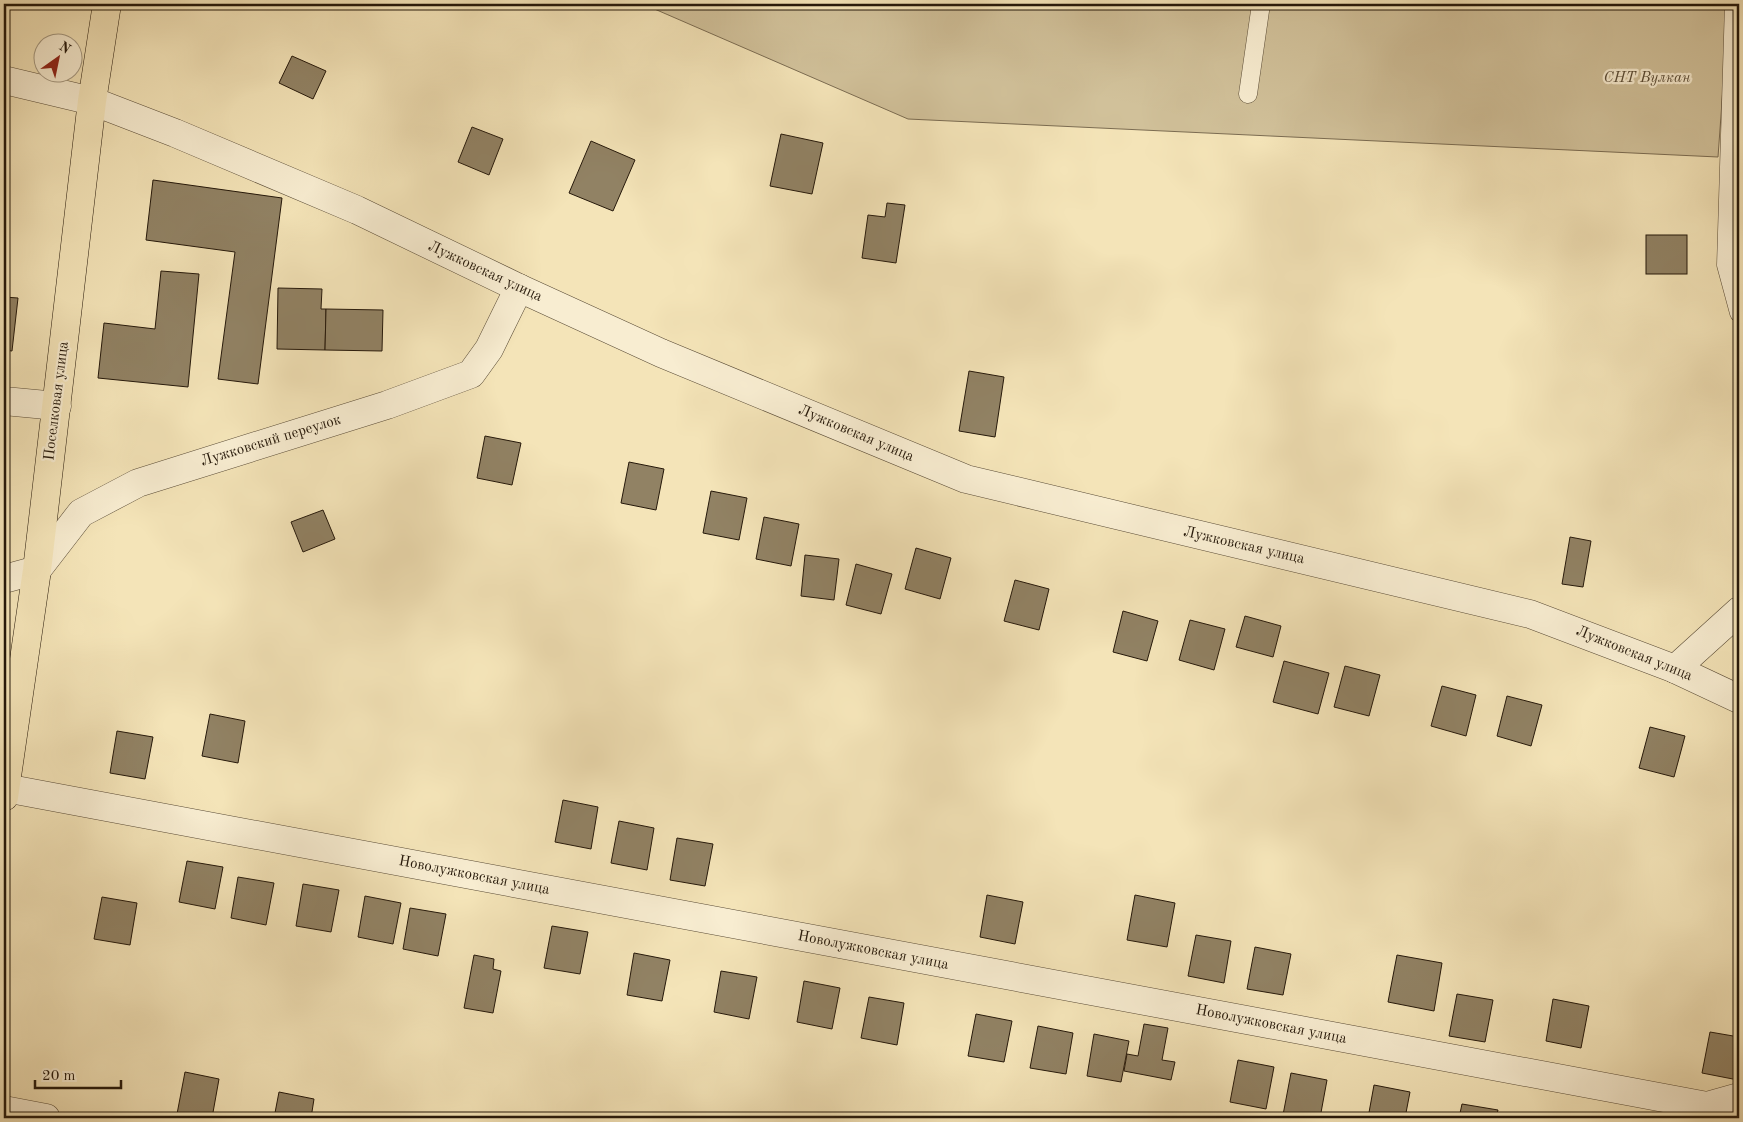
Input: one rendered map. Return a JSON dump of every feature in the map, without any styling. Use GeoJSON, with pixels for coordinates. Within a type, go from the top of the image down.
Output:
{"type":"FeatureCollection","features":[{"type":"Feature","properties":{"kind":"highway","name":"Поселковая улица"},"geometry":{"type":"LineString","coordinates":[[4,793],[37,570],[92,102],[107,4]]}},
{"type":"Feature","properties":{"kind":"street","name":"Лужковская улица"},"geometry":{"type":"LineString","coordinates":[[4,80],[92,102],[175,133],[357,210],[519,288],[661,353],[966,479],[1530,614],[1675,669],[1739,699]]}},
{"type":"Feature","properties":{"kind":"street","name":"Лужковский переулок"},"geometry":{"type":"LineString","coordinates":[[37,570],[80,514],[138,483],[387,405],[471,374],[489,349],[519,288]]}},
{"type":"Feature","properties":{"kind":"street"},"geometry":{"type":"LineString","coordinates":[[4,401],[57,406]]}},
{"type":"Feature","properties":{"kind":"street"},"geometry":{"type":"LineString","coordinates":[[4,579],[37,570]]}},
{"type":"Feature","properties":{"kind":"street"},"geometry":{"type":"LineString","coordinates":[[1675,669],[1739,611]]}},
{"type":"Feature","properties":{"kind":"street","name":"Новолужковская улица"},"geometry":{"type":"LineString","coordinates":[[4,793],[1707,1106],[1739,1097]]}},
{"type":"Feature","properties":{"kind":"street"},"geometry":{"type":"LineString","coordinates":[[4,1110],[46,1118]]}},
{"type":"Feature","properties":{"kind":"lane"},"geometry":{"type":"LineString","coordinates":[[1248,94],[1261,4]]}},
{"type":"Feature","properties":{"kind":"lane"},"geometry":{"type":"LineString","coordinates":[[1734,4],[1726,265],[1739,313]]}},
{"type":"Feature","properties":{"kind":"green space","name":"СНТ Вулкан"},"geometry":{"type":"Polygon","coordinates":[[[643,4],[1729,4],[1718,157],[908,119],[643,4]]]}},
{"type":"Feature","properties":{"kind":"building"},"geometry":{"type":"Polygon","coordinates":[[[292,56],[326,71],[313,99],[279,83],[292,56]]]}},
{"type":"Feature","properties":{"kind":"building"},"geometry":{"type":"Polygon","coordinates":[[[472,127],[503,139],[489,175],[458,162],[472,127]]]}},
{"type":"Feature","properties":{"kind":"building"},"geometry":{"type":"Polygon","coordinates":[[[781,134],[823,143],[812,194],[770,186],[781,134]]]}},
{"type":"Feature","properties":{"kind":"building"},"geometry":{"type":"Polygon","coordinates":[[[591,141],[635,160],[613,211],[569,193],[591,141]]]}},
{"type":"Feature","properties":{"kind":"building"},"geometry":{"type":"Polygon","coordinates":[[[7,147],[9,190],[4,191],[4,148],[7,147]]]}},
{"type":"Feature","properties":{"kind":"building"},"geometry":{"type":"Polygon","coordinates":[[[153,180],[282,198],[258,384],[218,379],[235,252],[146,240],[153,180]]]}},
{"type":"Feature","properties":{"kind":"building"},"geometry":{"type":"Polygon","coordinates":[[[887,203],[905,205],[896,263],[862,258],[868,215],[885,217],[887,203]]]}},
{"type":"Feature","properties":{"kind":"building"},"geometry":{"type":"Polygon","coordinates":[[[1646,235],[1687,235],[1687,274],[1646,274],[1646,235]]]}},
{"type":"Feature","properties":{"kind":"building"},"geometry":{"type":"Polygon","coordinates":[[[161,271],[199,274],[188,387],[98,378],[104,323],[155,329],[161,271]]]}},
{"type":"Feature","properties":{"kind":"building"},"geometry":{"type":"Polygon","coordinates":[[[278,288],[322,289],[321,309],[326,309],[325,350],[277,349],[278,288]]]}},
{"type":"Feature","properties":{"kind":"building"},"geometry":{"type":"Polygon","coordinates":[[[4,297],[18,298],[12,351],[4,350],[4,297]]]}},
{"type":"Feature","properties":{"kind":"building"},"geometry":{"type":"Polygon","coordinates":[[[326,309],[383,310],[382,351],[325,350],[326,309]]]}},
{"type":"Feature","properties":{"kind":"building"},"geometry":{"type":"Polygon","coordinates":[[[969,371],[1004,377],[995,437],[959,431],[969,371]]]}},
{"type":"Feature","properties":{"kind":"building"},"geometry":{"type":"Polygon","coordinates":[[[485,436],[521,443],[512,485],[477,478],[485,436]]]}},
{"type":"Feature","properties":{"kind":"building"},"geometry":{"type":"Polygon","coordinates":[[[629,462],[664,469],[656,510],[621,503],[629,462]]]}},
{"type":"Feature","properties":{"kind":"building"},"geometry":{"type":"Polygon","coordinates":[[[711,491],[747,498],[739,540],[703,533],[711,491]]]}},
{"type":"Feature","properties":{"kind":"building"},"geometry":{"type":"Polygon","coordinates":[[[323,510],[335,539],[303,552],[291,522],[323,510]]]}},
{"type":"Feature","properties":{"kind":"building"},"geometry":{"type":"Polygon","coordinates":[[[764,517],[799,524],[791,566],[756,559],[764,517]]]}},
{"type":"Feature","properties":{"kind":"building"},"geometry":{"type":"Polygon","coordinates":[[[1570,537],[1591,541],[1583,587],[1562,584],[1570,537]]]}},
{"type":"Feature","properties":{"kind":"building"},"geometry":{"type":"Polygon","coordinates":[[[916,548],[951,558],[940,599],[905,589],[916,548]]]}},
{"type":"Feature","properties":{"kind":"building"},"geometry":{"type":"Polygon","coordinates":[[[805,555],[839,559],[834,600],[801,596],[805,555]]]}},
{"type":"Feature","properties":{"kind":"building"},"geometry":{"type":"Polygon","coordinates":[[[856,564],[892,574],[881,614],[846,605],[856,564]]]}},
{"type":"Feature","properties":{"kind":"building"},"geometry":{"type":"Polygon","coordinates":[[[1015,580],[1049,589],[1039,630],[1004,621],[1015,580]]]}},
{"type":"Feature","properties":{"kind":"building"},"geometry":{"type":"Polygon","coordinates":[[[1123,611],[1158,621],[1147,661],[1113,652],[1123,611]]]}},
{"type":"Feature","properties":{"kind":"building"},"geometry":{"type":"Polygon","coordinates":[[[1245,616],[1281,626],[1273,657],[1236,647],[1245,616]]]}},
{"type":"Feature","properties":{"kind":"building"},"geometry":{"type":"Polygon","coordinates":[[[1190,620],[1225,629],[1214,670],[1179,660],[1190,620]]]}},
{"type":"Feature","properties":{"kind":"building"},"geometry":{"type":"Polygon","coordinates":[[[1284,661],[1329,673],[1318,714],[1273,702],[1284,661]]]}},
{"type":"Feature","properties":{"kind":"building"},"geometry":{"type":"Polygon","coordinates":[[[1345,666],[1380,675],[1369,716],[1334,707],[1345,666]]]}},
{"type":"Feature","properties":{"kind":"building"},"geometry":{"type":"Polygon","coordinates":[[[1442,686],[1476,695],[1466,736],[1431,726],[1442,686]]]}},
{"type":"Feature","properties":{"kind":"building"},"geometry":{"type":"Polygon","coordinates":[[[1507,696],[1542,705],[1531,746],[1497,736],[1507,696]]]}},
{"type":"Feature","properties":{"kind":"building"},"geometry":{"type":"Polygon","coordinates":[[[210,714],[245,721],[238,763],[202,756],[210,714]]]}},
{"type":"Feature","properties":{"kind":"building"},"geometry":{"type":"Polygon","coordinates":[[[1650,727],[1685,736],[1674,777],[1639,768],[1650,727]]]}},
{"type":"Feature","properties":{"kind":"building"},"geometry":{"type":"Polygon","coordinates":[[[117,731],[153,737],[145,779],[110,773],[117,731]]]}},
{"type":"Feature","properties":{"kind":"building"},"geometry":{"type":"Polygon","coordinates":[[[563,800],[598,807],[591,849],[555,842],[563,800]]]}},
{"type":"Feature","properties":{"kind":"building"},"geometry":{"type":"Polygon","coordinates":[[[619,821],[654,828],[647,870],[611,863],[619,821]]]}},
{"type":"Feature","properties":{"kind":"building"},"geometry":{"type":"Polygon","coordinates":[[[677,838],[713,844],[705,886],[670,880],[677,838]]]}},
{"type":"Feature","properties":{"kind":"building"},"geometry":{"type":"Polygon","coordinates":[[[187,861],[223,867],[215,909],[179,902],[187,861]]]}},
{"type":"Feature","properties":{"kind":"building"},"geometry":{"type":"Polygon","coordinates":[[[238,877],[274,883],[266,925],[231,918],[238,877]]]}},
{"type":"Feature","properties":{"kind":"building"},"geometry":{"type":"Polygon","coordinates":[[[303,884],[339,890],[331,932],[296,926],[303,884]]]}},
{"type":"Feature","properties":{"kind":"building"},"geometry":{"type":"Polygon","coordinates":[[[987,895],[1023,902],[1015,944],[980,937],[987,895]]]}},
{"type":"Feature","properties":{"kind":"building"},"geometry":{"type":"Polygon","coordinates":[[[1135,895],[1175,903],[1167,947],[1127,940],[1135,895]]]}},
{"type":"Feature","properties":{"kind":"building"},"geometry":{"type":"Polygon","coordinates":[[[365,896],[401,903],[393,944],[358,937],[365,896]]]}},
{"type":"Feature","properties":{"kind":"building"},"geometry":{"type":"Polygon","coordinates":[[[102,897],[137,903],[130,945],[94,939],[102,897]]]}},
{"type":"Feature","properties":{"kind":"building"},"geometry":{"type":"Polygon","coordinates":[[[410,908],[446,914],[438,956],[403,949],[410,908]]]}},
{"type":"Feature","properties":{"kind":"building"},"geometry":{"type":"Polygon","coordinates":[[[552,926],[588,932],[580,974],[544,968],[552,926]]]}},
{"type":"Feature","properties":{"kind":"building"},"geometry":{"type":"Polygon","coordinates":[[[1196,935],[1231,941],[1224,983],[1188,976],[1196,935]]]}},
{"type":"Feature","properties":{"kind":"building"},"geometry":{"type":"Polygon","coordinates":[[[1255,947],[1291,954],[1283,995],[1247,989],[1255,947]]]}},
{"type":"Feature","properties":{"kind":"building"},"geometry":{"type":"Polygon","coordinates":[[[634,953],[670,960],[662,1001],[627,995],[634,953]]]}},
{"type":"Feature","properties":{"kind":"building"},"geometry":{"type":"Polygon","coordinates":[[[474,955],[494,959],[493,969],[501,971],[493,1013],[464,1008],[474,955]]]}},
{"type":"Feature","properties":{"kind":"building"},"geometry":{"type":"Polygon","coordinates":[[[1397,955],[1442,963],[1434,1011],[1388,1002],[1397,955]]]}},
{"type":"Feature","properties":{"kind":"building"},"geometry":{"type":"Polygon","coordinates":[[[721,971],[757,977],[749,1019],[714,1012],[721,971]]]}},
{"type":"Feature","properties":{"kind":"building"},"geometry":{"type":"Polygon","coordinates":[[[804,981],[840,988],[832,1029],[797,1022],[804,981]]]}},
{"type":"Feature","properties":{"kind":"building"},"geometry":{"type":"Polygon","coordinates":[[[1457,994],[1493,1000],[1485,1042],[1449,1036],[1457,994]]]}},
{"type":"Feature","properties":{"kind":"building"},"geometry":{"type":"Polygon","coordinates":[[[869,997],[904,1003],[897,1045],[861,1038],[869,997]]]}},
{"type":"Feature","properties":{"kind":"building"},"geometry":{"type":"Polygon","coordinates":[[[1553,999],[1589,1006],[1581,1048],[1546,1041],[1553,999]]]}},
{"type":"Feature","properties":{"kind":"building"},"geometry":{"type":"Polygon","coordinates":[[[976,1014],[1012,1021],[1004,1062],[968,1056],[976,1014]]]}},
{"type":"Feature","properties":{"kind":"building"},"geometry":{"type":"Polygon","coordinates":[[[1144,1024],[1168,1028],[1162,1060],[1175,1062],[1171,1080],[1124,1071],[1127,1054],[1138,1056],[1144,1024]]]}},
{"type":"Feature","properties":{"kind":"building"},"geometry":{"type":"Polygon","coordinates":[[[1038,1026],[1073,1033],[1066,1074],[1030,1068],[1038,1026]]]}},
{"type":"Feature","properties":{"kind":"building"},"geometry":{"type":"Polygon","coordinates":[[[1710,1032],[1739,1037],[1738,1080],[1702,1073],[1710,1032]]]}},
{"type":"Feature","properties":{"kind":"building"},"geometry":{"type":"Polygon","coordinates":[[[1094,1034],[1129,1041],[1121,1082],[1087,1076],[1094,1034]]]}},
{"type":"Feature","properties":{"kind":"building"},"geometry":{"type":"Polygon","coordinates":[[[1238,1060],[1274,1067],[1266,1109],[1230,1102],[1238,1060]]]}},
{"type":"Feature","properties":{"kind":"building"},"geometry":{"type":"Polygon","coordinates":[[[185,1072],[219,1079],[212,1118],[177,1114],[185,1072]]]}},
{"type":"Feature","properties":{"kind":"building"},"geometry":{"type":"Polygon","coordinates":[[[1291,1073],[1327,1080],[1320,1118],[1301,1118],[1283,1115],[1291,1073]]]}},
{"type":"Feature","properties":{"kind":"building"},"geometry":{"type":"Polygon","coordinates":[[[1374,1085],[1410,1092],[1405,1118],[1368,1118],[1374,1085]]]}},
{"type":"Feature","properties":{"kind":"building"},"geometry":{"type":"Polygon","coordinates":[[[279,1092],[314,1099],[311,1118],[274,1118],[279,1092]]]}},
{"type":"Feature","properties":{"kind":"building"},"geometry":{"type":"Polygon","coordinates":[[[1462,1104],[1498,1110],[1496,1118],[1459,1118],[1462,1104]]]}},
{"type":"Feature","properties":{"kind":"building"},"geometry":{"type":"Polygon","coordinates":[[[374,1113],[403,1118],[373,1118],[374,1113]]]}},
{"type":"Feature","properties":{"kind":"building"},"geometry":{"type":"Polygon","coordinates":[[[606,1115],[623,1118],[606,1118],[606,1115]]]}},
{"type":"Feature","properties":{"kind":"building"},"geometry":{"type":"Polygon","coordinates":[[[903,1115],[925,1118],[903,1118],[903,1115]]]}}]}
